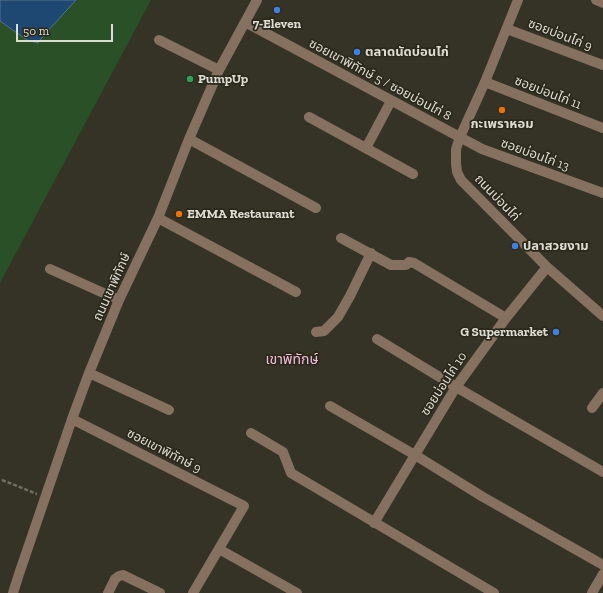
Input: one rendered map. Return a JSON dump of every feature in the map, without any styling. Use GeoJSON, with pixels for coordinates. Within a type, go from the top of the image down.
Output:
{"type":"FeatureCollection","features":[{"type":"Feature","properties":{"kind":"street","name":"ถนนเขาพิทักษ์"},"geometry":{"type":"LineString","coordinates":[[13,593],[72,419],[119,300],[158,218],[189,139],[219,70],[257,0]]}},
{"type":"Feature","properties":{"kind":"street","name":"ถนนบ่อนไก่"},"geometry":{"type":"LineString","coordinates":[[518,0],[460,137],[456,149],[457,172],[461,180],[547,267],[603,316]]}},
{"type":"Feature","properties":{"kind":"street"},"geometry":{"type":"LineString","coordinates":[[596,0],[603,3]]}},
{"type":"Feature","properties":{"kind":"street","name":"ซอยเขาพิทักษ์ 5 / ซอยบ่อนไก่ 8"},"geometry":{"type":"LineString","coordinates":[[245,22],[460,137]]}},
{"type":"Feature","properties":{"kind":"street","name":"ซอยบ่อนไก่ 9"},"geometry":{"type":"LineString","coordinates":[[507,29],[603,65]]}},
{"type":"Feature","properties":{"kind":"street"},"geometry":{"type":"LineString","coordinates":[[159,40],[219,70]]}},
{"type":"Feature","properties":{"kind":"street","name":"ซอยบ่อนไก่ 11"},"geometry":{"type":"LineString","coordinates":[[484,82],[603,128]]}},
{"type":"Feature","properties":{"kind":"street"},"geometry":{"type":"LineString","coordinates":[[366,148],[392,101]]}},
{"type":"Feature","properties":{"kind":"street"},"geometry":{"type":"LineString","coordinates":[[309,117],[413,174]]}},
{"type":"Feature","properties":{"kind":"street","name":"ซอยบ่อนไก่ 13"},"geometry":{"type":"LineString","coordinates":[[460,137],[482,149],[603,193]]}},
{"type":"Feature","properties":{"kind":"street"},"geometry":{"type":"LineString","coordinates":[[189,139],[316,208]]}},
{"type":"Feature","properties":{"kind":"street"},"geometry":{"type":"LineString","coordinates":[[158,218],[296,292]]}},
{"type":"Feature","properties":{"kind":"street"},"geometry":{"type":"LineString","coordinates":[[341,238],[392,264],[406,265],[409,262],[414,263],[506,318]]}},
{"type":"Feature","properties":{"kind":"street"},"geometry":{"type":"LineString","coordinates":[[316,332],[324,331],[338,317],[371,253]]}},
{"type":"Feature","properties":{"kind":"street","name":"ซอยบ่อนไก่ 10"},"geometry":{"type":"LineString","coordinates":[[374,523],[456,387],[506,318],[547,267]]}},
{"type":"Feature","properties":{"kind":"street"},"geometry":{"type":"LineString","coordinates":[[50,269],[119,300]]}},
{"type":"Feature","properties":{"kind":"street"},"geometry":{"type":"LineString","coordinates":[[377,339],[456,387],[603,472]]}},
{"type":"Feature","properties":{"kind":"street"},"geometry":{"type":"LineString","coordinates":[[89,373],[169,410]]}},
{"type":"Feature","properties":{"kind":"street"},"geometry":{"type":"LineString","coordinates":[[592,408],[603,393]]}},
{"type":"Feature","properties":{"kind":"street"},"geometry":{"type":"LineString","coordinates":[[330,406],[415,455],[483,497],[603,565]]}},
{"type":"Feature","properties":{"kind":"street","name":"ซอยเขาพิทักษ์ 9"},"geometry":{"type":"LineString","coordinates":[[72,419],[244,506],[219,550]]}},
{"type":"Feature","properties":{"kind":"street"},"geometry":{"type":"LineString","coordinates":[[251,433],[282,452],[291,473],[494,593]]}},
{"type":"Feature","properties":{"kind":"street"},"geometry":{"type":"LineString","coordinates":[[193,593],[219,550],[297,593]]}},
{"type":"Feature","properties":{"kind":"street"},"geometry":{"type":"LineString","coordinates":[[592,593],[603,574]]}},
{"type":"Feature","properties":{"kind":"street"},"geometry":{"type":"LineString","coordinates":[[108,593],[115,579],[123,575],[160,593]]}},
{"type":"Feature","properties":{"kind":"path"},"geometry":{"type":"LineString","coordinates":[[2,480],[46,497]]}},
{"type":"Feature","properties":{"kind":"green space"},"geometry":{"type":"Polygon","coordinates":[[[0,0],[151,0],[0,283],[0,0]]]}},
{"type":"Feature","properties":{"kind":"water"},"geometry":{"type":"Polygon","coordinates":[[[0,0],[76,0],[38,43],[27,40],[0,21],[0,0]]]}},
{"type":"Feature","properties":{"kind":"place","name":"7-Eleven"},"geometry":{"type":"Point","coordinates":[277,10]}},
{"type":"Feature","properties":{"kind":"place","name":"ตลาดนัดบ่อนไก่"},"geometry":{"type":"Point","coordinates":[357,52]}},
{"type":"Feature","properties":{"kind":"place","name":"PumpUp"},"geometry":{"type":"Point","coordinates":[190,79]}},
{"type":"Feature","properties":{"kind":"place","name":"กะเพราหอม"},"geometry":{"type":"Point","coordinates":[502,110]}},
{"type":"Feature","properties":{"kind":"place","name":"EMMA Restaurant"},"geometry":{"type":"Point","coordinates":[179,214]}},
{"type":"Feature","properties":{"kind":"place","name":"ปลาสวยงาม"},"geometry":{"type":"Point","coordinates":[515,246]}},
{"type":"Feature","properties":{"kind":"place","name":"G Supermarket"},"geometry":{"type":"Point","coordinates":[556,332]}},
{"type":"Feature","properties":{"kind":"district","name":"เขาพิทักษ์"},"geometry":{"type":"Point","coordinates":[292,360]}}]}
